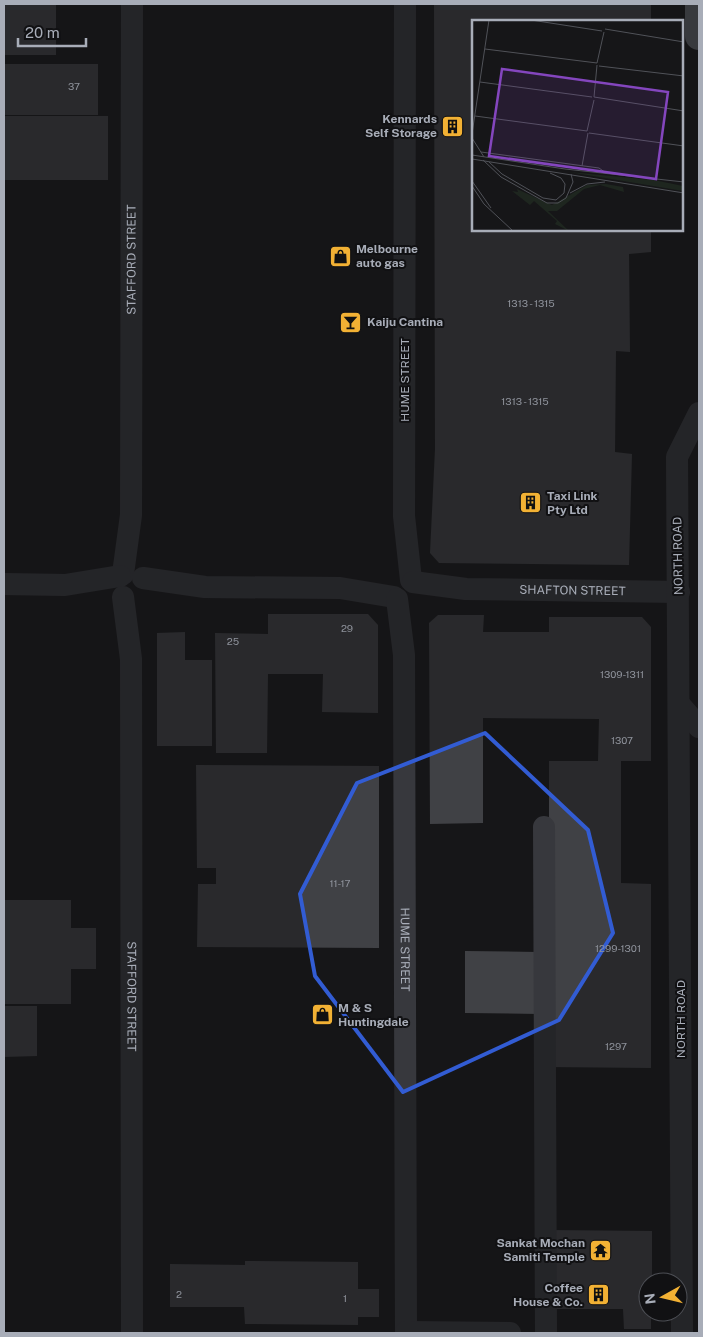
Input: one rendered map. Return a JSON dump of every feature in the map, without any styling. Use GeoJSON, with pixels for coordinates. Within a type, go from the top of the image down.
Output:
{"type":"FeatureCollection","features":[{"type":"Feature","properties":{"kind":"highway"},"geometry":{"type":"LineString","coordinates":[[699,4],[699,36]]}},
{"type":"Feature","properties":{"kind":"street","name":"STAFFORD STREET"},"geometry":{"type":"LineString","coordinates":[[132,4],[132,1333]]}},
{"type":"Feature","properties":{"kind":"street","name":"HUME STREET"},"geometry":{"type":"LineString","coordinates":[[406,4],[404,516],[406,1332]]}},
{"type":"Feature","properties":{"kind":"street","name":"NORTH ROAD"},"geometry":{"type":"LineString","coordinates":[[682,1333],[678,457],[699,413]]}},
{"type":"Feature","properties":{"kind":"street","name":"SHAFTON STREET"},"geometry":{"type":"LineString","coordinates":[[4,584],[679,592]]}},
{"type":"Feature","properties":{"kind":"street"},"geometry":{"type":"LineString","coordinates":[[679,704],[699,727]]}},
{"type":"Feature","properties":{"kind":"street"},"geometry":{"type":"LineString","coordinates":[[544,827],[546,1333]]}},
{"type":"Feature","properties":{"kind":"street"},"geometry":{"type":"LineString","coordinates":[[406,1332],[510,1333]]}},
{"type":"Feature","properties":{"kind":"highlighted area"},"geometry":{"type":"Polygon","coordinates":[[[485,733],[588,830],[613,933],[559,1020],[403,1092],[315,976],[300,894],[357,783],[485,733]]]}},
{"type":"Feature","properties":{"kind":"building"},"geometry":{"type":"Polygon","coordinates":[[[4,4],[56,4],[56,55],[4,55],[4,4]]]}},
{"type":"Feature","properties":{"kind":"building"},"geometry":{"type":"Polygon","coordinates":[[[434,4],[651,4],[651,20],[472,20],[472,231],[651,231],[651,252],[629,254],[630,352],[616,351],[615,452],[632,454],[629,565],[439,563],[430,553],[435,449],[434,4]]]}},
{"type":"Feature","properties":{"kind":"building"},"geometry":{"type":"Polygon","coordinates":[[[4,64],[98,64],[98,115],[4,115],[4,64]]]}},
{"type":"Feature","properties":{"kind":"building"},"geometry":{"type":"Polygon","coordinates":[[[4,116],[108,116],[108,180],[4,180],[4,116]]]}},
{"type":"Feature","properties":{"kind":"building"},"geometry":{"type":"Polygon","coordinates":[[[268,614],[368,614],[378,625],[378,713],[322,712],[323,674],[268,674],[267,753],[216,753],[215,633],[268,634],[268,614]]]}},
{"type":"Feature","properties":{"kind":"building"},"geometry":{"type":"Polygon","coordinates":[[[438,615],[484,615],[483,632],[549,632],[549,617],[642,617],[651,627],[651,761],[621,761],[621,883],[651,884],[651,1068],[549,1067],[549,761],[598,761],[599,719],[483,718],[483,823],[430,824],[429,623],[438,615]]]}},
{"type":"Feature","properties":{"kind":"building"},"geometry":{"type":"Polygon","coordinates":[[[185,632],[185,660],[212,660],[212,746],[157,746],[157,633],[185,632]]]}},
{"type":"Feature","properties":{"kind":"building"},"geometry":{"type":"Polygon","coordinates":[[[196,765],[379,766],[379,948],[197,947],[198,884],[216,884],[216,868],[197,868],[196,765]]]}},
{"type":"Feature","properties":{"kind":"building"},"geometry":{"type":"Polygon","coordinates":[[[4,900],[71,900],[71,928],[96,928],[96,969],[71,969],[71,1004],[4,1004],[4,900]]]}},
{"type":"Feature","properties":{"kind":"building"},"geometry":{"type":"Polygon","coordinates":[[[465,951],[538,952],[539,1014],[465,1013],[465,951]]]}},
{"type":"Feature","properties":{"kind":"building"},"geometry":{"type":"Polygon","coordinates":[[[4,1006],[37,1006],[37,1056],[4,1057],[4,1006]]]}},
{"type":"Feature","properties":{"kind":"building"},"geometry":{"type":"Polygon","coordinates":[[[549,1230],[652,1231],[652,1272],[638,1272],[638,1322],[651,1322],[651,1329],[624,1329],[623,1309],[549,1309],[549,1230]]]}},
{"type":"Feature","properties":{"kind":"building"},"geometry":{"type":"Polygon","coordinates":[[[245,1261],[358,1262],[358,1289],[379,1289],[379,1317],[358,1317],[358,1325],[245,1324],[244,1307],[170,1307],[170,1264],[245,1265],[245,1261]]]}},
{"type":"Feature","properties":{"kind":"place","name":"Kennards Self Storage"},"geometry":{"type":"Point","coordinates":[453,126]}},
{"type":"Feature","properties":{"kind":"place","name":"Melbourne auto gas"},"geometry":{"type":"Point","coordinates":[340,256]}},
{"type":"Feature","properties":{"kind":"place","name":"Kaiju Cantina"},"geometry":{"type":"Point","coordinates":[351,322]}},
{"type":"Feature","properties":{"kind":"place","name":"Taxi Link Pty Ltd"},"geometry":{"type":"Point","coordinates":[531,503]}},
{"type":"Feature","properties":{"kind":"place","name":"M & S Huntingdale"},"geometry":{"type":"Point","coordinates":[322,1015]}},
{"type":"Feature","properties":{"kind":"place","name":"Sankat Mochan Samiti Temple"},"geometry":{"type":"Point","coordinates":[601,1250]}},
{"type":"Feature","properties":{"kind":"place","name":"Coffee House & Co."},"geometry":{"type":"Point","coordinates":[599,1295]}}]}
